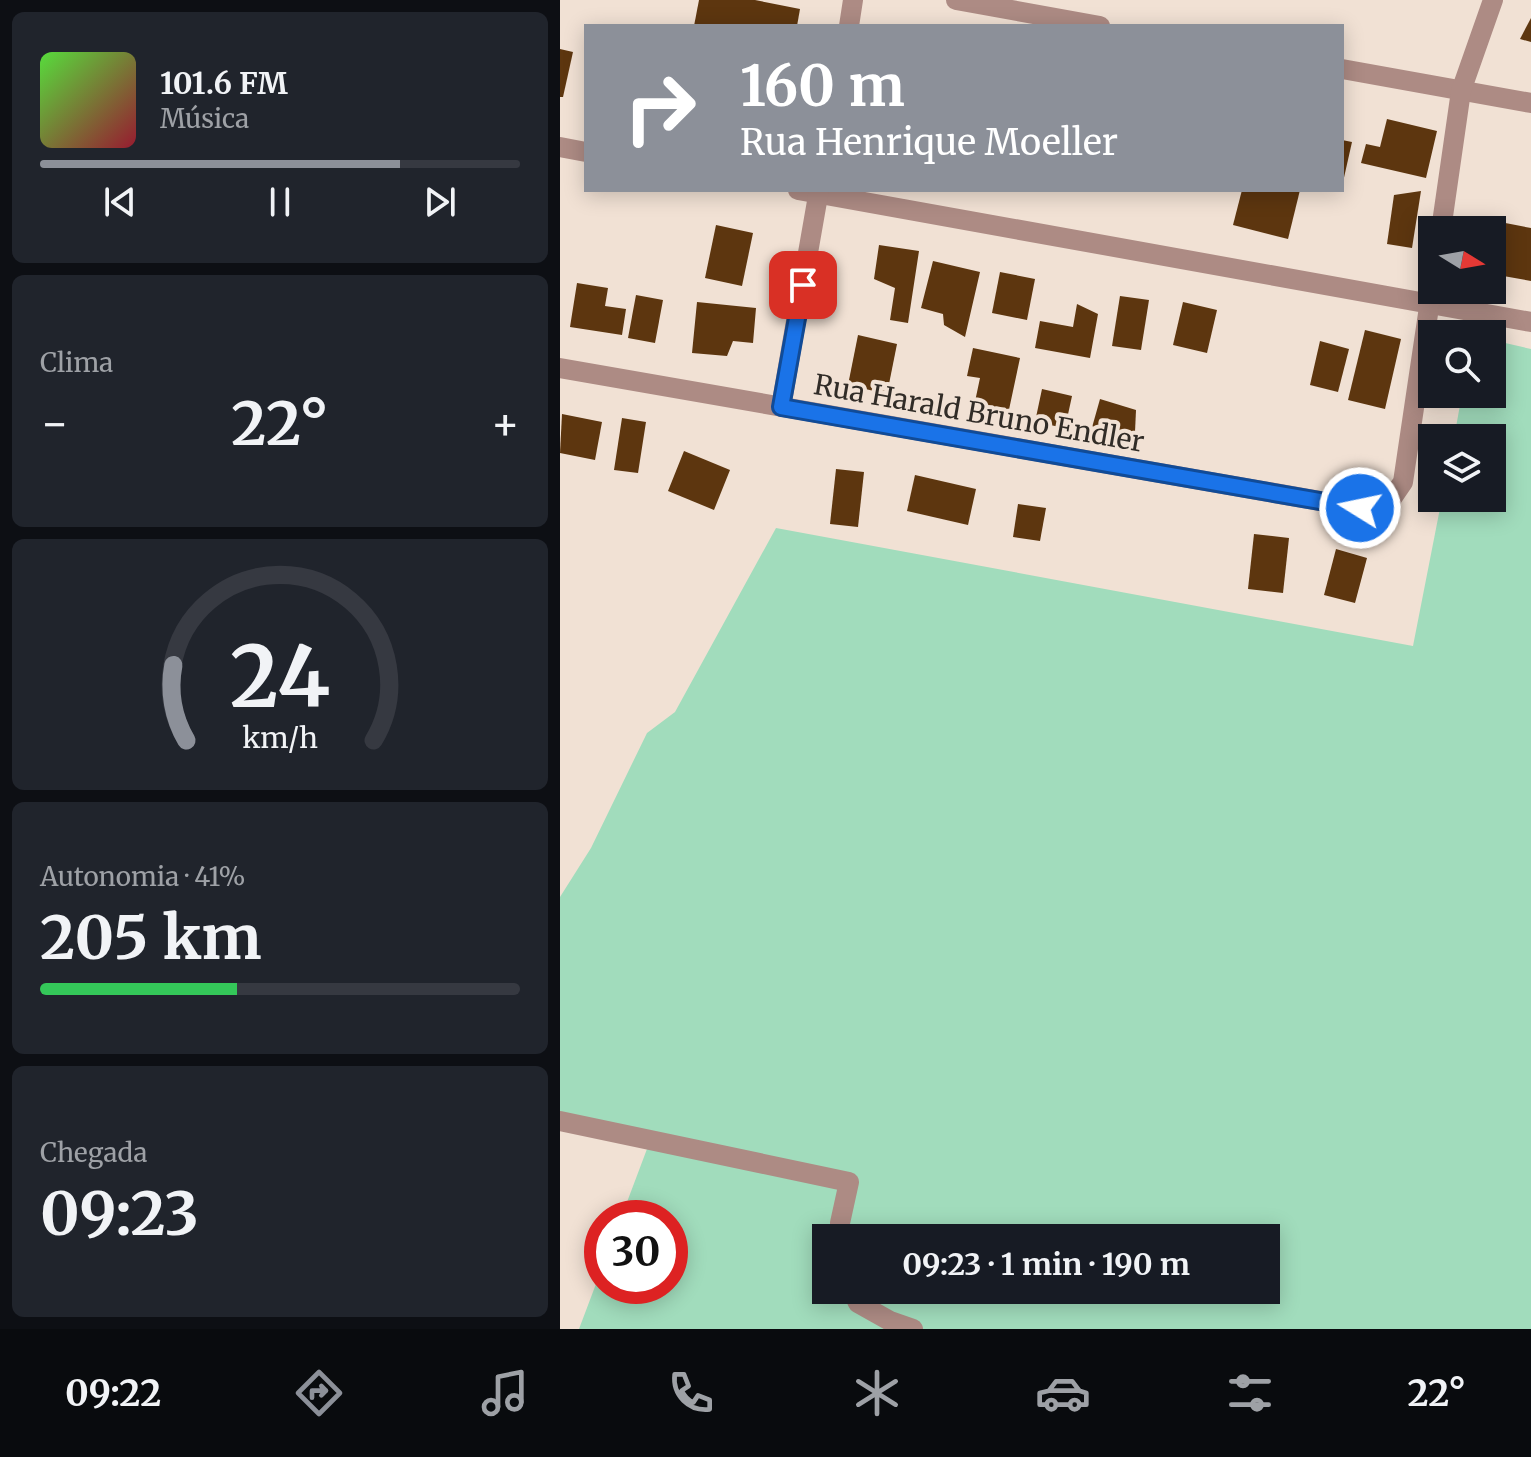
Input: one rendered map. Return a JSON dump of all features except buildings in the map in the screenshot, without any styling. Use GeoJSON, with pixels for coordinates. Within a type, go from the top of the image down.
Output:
{"type":"FeatureCollection","features":[{"type":"Feature","properties":{"kind":"street"},"geometry":{"type":"LineString","coordinates":[[849,24],[853,0]]}},
{"type":"Feature","properties":{"kind":"street"},"geometry":{"type":"LineString","coordinates":[[956,0],[1089,24]]}},
{"type":"Feature","properties":{"kind":"street"},"geometry":{"type":"LineString","coordinates":[[1443,216],[1461,91],[1493,0]]}},
{"type":"Feature","properties":{"kind":"street"},"geometry":{"type":"LineString","coordinates":[[1344,69],[1531,103]]}},
{"type":"Feature","properties":{"kind":"street"},"geometry":{"type":"LineString","coordinates":[[560,147],[584,152]]}},
{"type":"Feature","properties":{"kind":"street"},"geometry":{"type":"LineString","coordinates":[[781,407],[819,192],[1418,294]]}},
{"type":"Feature","properties":{"kind":"street","name":"Rua Harald Bruno Endler"},"geometry":{"type":"LineString","coordinates":[[560,368],[1360,508],[1388,504],[1403,482],[1430,304]]}},
{"type":"Feature","properties":{"kind":"street"},"geometry":{"type":"LineString","coordinates":[[1462,304],[1531,322]]}},
{"type":"Feature","properties":{"kind":"street"},"geometry":{"type":"LineString","coordinates":[[560,1121],[849,1182],[840,1224]]}},
{"type":"Feature","properties":{"kind":"street"},"geometry":{"type":"LineString","coordinates":[[860,1304],[890,1321],[913,1329]]}},
{"type":"Feature","properties":{"kind":"green space"},"geometry":{"type":"Polygon","coordinates":[[[1506,343],[1531,349],[1531,1329],[579,1329],[588,1304],[688,1304],[688,1200],[628,1200],[650,1141],[560,1120],[560,897],[591,848],[647,733],[675,712],[776,528],[1413,646],[1439,512],[1506,512],[1506,424],[1457,424],[1459,408],[1506,408],[1506,343]]]}},
{"type":"Feature","properties":{"kind":"route"},"geometry":{"type":"LineString","coordinates":[[803,285],[781,407],[1360,508]]}}]}
